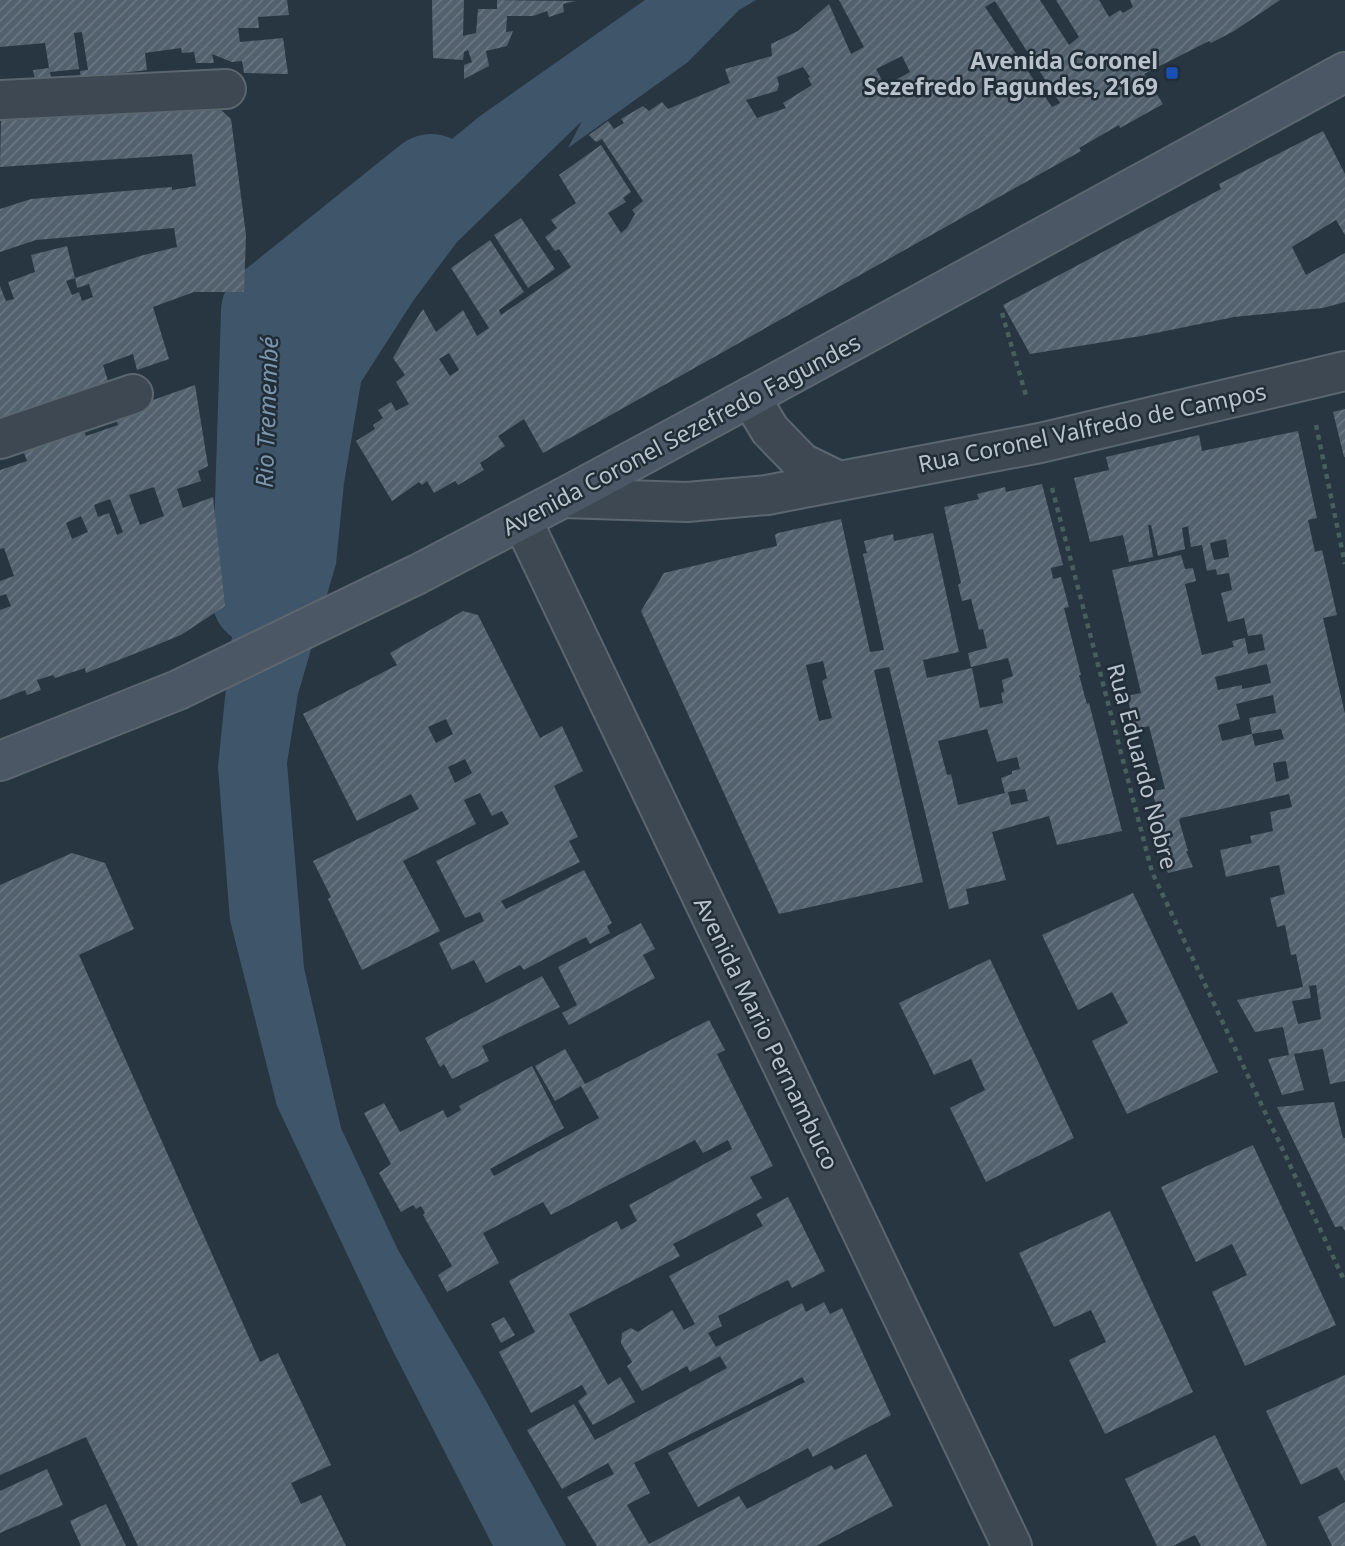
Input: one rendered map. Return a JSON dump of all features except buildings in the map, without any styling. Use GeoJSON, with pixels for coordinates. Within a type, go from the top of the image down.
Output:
{"type":"FeatureCollection","features":[{"type":"Feature","properties":{"kind":"main road","name":"Avenida Coronel Sezefredo Fagundes"},"geometry":{"type":"LineString","coordinates":[[0,761],[178,690],[363,602],[563,498],[1345,72]]}},
{"type":"Feature","properties":{"kind":"street"},"geometry":{"type":"LineString","coordinates":[[0,100],[226,89]]}},
{"type":"Feature","properties":{"kind":"street","name":"Rua Coronel Valfredo de Campos"},"geometry":{"type":"LineString","coordinates":[[563,498],[687,502],[767,495],[1040,443],[1345,371]]}},
{"type":"Feature","properties":{"kind":"street"},"geometry":{"type":"LineString","coordinates":[[0,439],[133,394]]}},
{"type":"Feature","properties":{"kind":"street"},"geometry":{"type":"LineString","coordinates":[[750,397],[770,430],[802,463],[839,481]]}},
{"type":"Feature","properties":{"kind":"street","name":"Avenida Mario Pernambuco"},"geometry":{"type":"LineString","coordinates":[[522,520],[1012,1546]]}},
{"type":"Feature","properties":{"kind":"path","name":"Rua Eduardo Nobre"},"geometry":{"type":"LineString","coordinates":[[1014,354],[1040,443],[1152,872],[1345,1282]]}},
{"type":"Feature","properties":{"kind":"path"},"geometry":{"type":"LineString","coordinates":[[1306,379],[1345,564]]}},
{"type":"Feature","properties":{"kind":"water"},"geometry":{"type":"Polygon","coordinates":[[[645,0],[756,0],[739,10],[688,62],[568,148],[582,121],[457,242],[413,301],[361,382],[344,483],[336,564],[298,694],[287,763],[304,968],[341,1128],[398,1250],[566,1546],[493,1546],[391,1347],[277,1106],[230,920],[218,767],[230,648],[259,489],[292,354],[309,298],[332,256],[391,189],[480,116],[645,0]]]}},
{"type":"Feature","properties":{"kind":"waterway","name":"Rio Tremembé"},"geometry":{"type":"LineString","coordinates":[[260,598],[269,312],[431,182]]}},
{"type":"Feature","properties":{"kind":"place","name":"Avenida Coronel Sezefredo Fagundes, 2169"},"geometry":{"type":"Point","coordinates":[1172,73]}}]}
